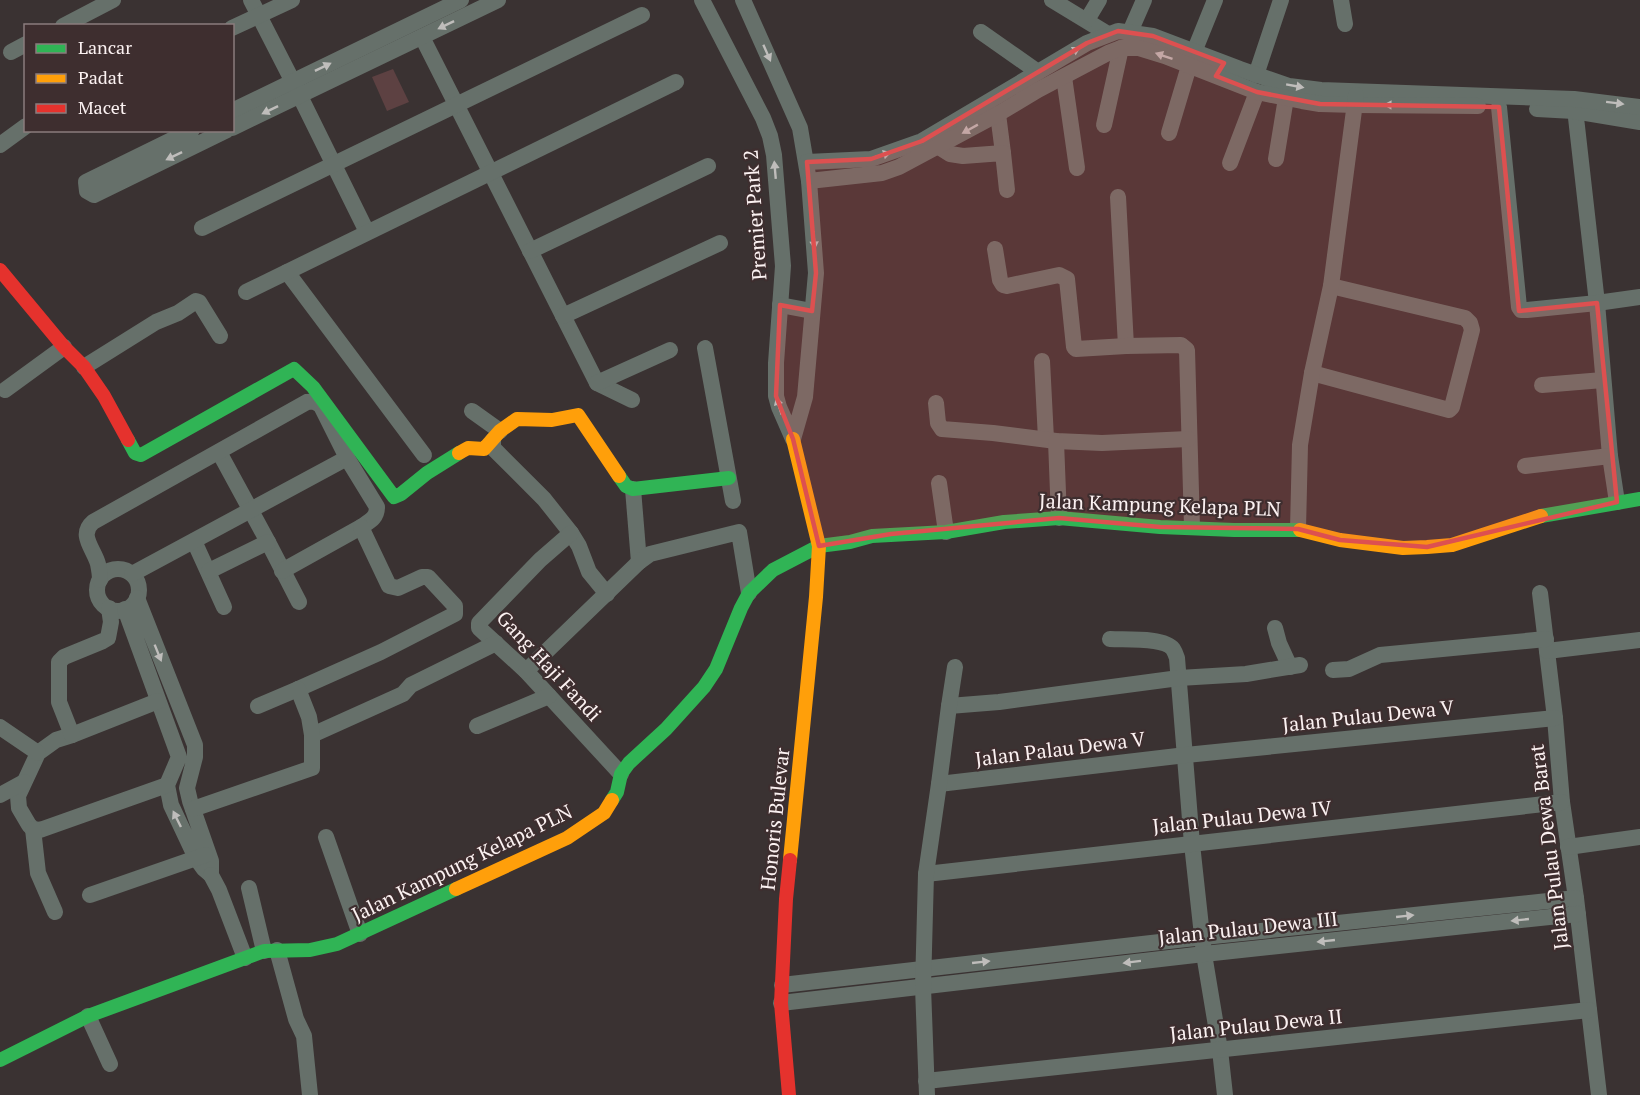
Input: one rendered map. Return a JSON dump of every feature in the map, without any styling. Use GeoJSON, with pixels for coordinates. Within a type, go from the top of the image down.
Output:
{"type":"FeatureCollection","features":[{"type":"Feature","properties":{"kind":"street"},"geometry":{"type":"LineString","coordinates":[[67,24],[113,0]]}},
{"type":"Feature","properties":{"kind":"street"},"geometry":{"type":"LineString","coordinates":[[250,0],[297,88],[367,232]]}},
{"type":"Feature","properties":{"kind":"street"},"geometry":{"type":"LineString","coordinates":[[234,27],[292,0]]}},
{"type":"Feature","properties":{"kind":"street"},"geometry":{"type":"LineString","coordinates":[[234,127],[297,88],[461,0]]}},
{"type":"Feature","properties":{"kind":"street"},"geometry":{"type":"LineString","coordinates":[[234,110],[297,88],[422,37],[498,0]]}},
{"type":"Feature","properties":{"kind":"street","name":"Premier Park 2"},"geometry":{"type":"LineString","coordinates":[[702,0],[770,136],[774,155],[783,266],[776,396],[778,407],[793,439],[819,546]]}},
{"type":"Feature","properties":{"kind":"street","name":"Premier Park 2"},"geometry":{"type":"LineString","coordinates":[[742,0],[800,128],[807,162],[816,273],[805,397],[793,439]]}},
{"type":"Feature","properties":{"kind":"street"},"geometry":{"type":"LineString","coordinates":[[1052,0],[1108,34]]}},
{"type":"Feature","properties":{"kind":"street"},"geometry":{"type":"LineString","coordinates":[[1087,20],[1099,0]]}},
{"type":"Feature","properties":{"kind":"street"},"geometry":{"type":"LineString","coordinates":[[1130,32],[1144,0]]}},
{"type":"Feature","properties":{"kind":"street"},"geometry":{"type":"LineString","coordinates":[[1169,133],[1192,59],[1215,0]]}},
{"type":"Feature","properties":{"kind":"street"},"geometry":{"type":"LineString","coordinates":[[1230,163],[1257,83],[1281,0]]}},
{"type":"Feature","properties":{"kind":"street"},"geometry":{"type":"LineString","coordinates":[[1341,0],[1345,24]]}},
{"type":"Feature","properties":{"kind":"street"},"geometry":{"type":"LineString","coordinates":[[202,228],[642,15]]}},
{"type":"Feature","properties":{"kind":"street"},"geometry":{"type":"LineString","coordinates":[[807,162],[871,159],[922,141],[1035,80],[1087,43],[1118,31],[1153,36],[1192,59],[1257,83],[1286,98],[1320,104],[1356,98],[1640,106]]}},
{"type":"Feature","properties":{"kind":"street"},"geometry":{"type":"LineString","coordinates":[[981,32],[1035,80]]}},
{"type":"Feature","properties":{"kind":"street"},"geometry":{"type":"LineString","coordinates":[[422,37],[597,383],[632,400]]}},
{"type":"Feature","properties":{"kind":"street"},"geometry":{"type":"LineString","coordinates":[[809,181],[882,173],[905,164],[998,114],[1035,80],[1064,77],[1121,48],[1139,48],[1165,56],[1192,59]]}},
{"type":"Feature","properties":{"kind":"street"},"geometry":{"type":"LineString","coordinates":[[1104,125],[1121,48]]}},
{"type":"Feature","properties":{"kind":"street"},"geometry":{"type":"LineString","coordinates":[[1064,77],[1077,168]]}},
{"type":"Feature","properties":{"kind":"street"},"geometry":{"type":"LineString","coordinates":[[246,292],[676,82]]}},
{"type":"Feature","properties":{"kind":"street"},"geometry":{"type":"LineString","coordinates":[[1257,83],[1321,90],[1356,98],[1499,107],[1574,105],[1640,122]]}},
{"type":"Feature","properties":{"kind":"street"},"geometry":{"type":"LineString","coordinates":[[1276,159],[1286,98]]}},
{"type":"Feature","properties":{"kind":"street"},"geometry":{"type":"LineString","coordinates":[[1298,529],[1300,445],[1312,373],[1331,286],[1356,98]]}},
{"type":"Feature","properties":{"kind":"street"},"geometry":{"type":"LineString","coordinates":[[1574,105],[1597,303],[1610,456],[1617,502]]}},
{"type":"Feature","properties":{"kind":"street"},"geometry":{"type":"LineString","coordinates":[[1499,107],[1519,307],[1523,311],[1640,297]]}},
{"type":"Feature","properties":{"kind":"street"},"geometry":{"type":"LineString","coordinates":[[998,114],[1007,190]]}},
{"type":"Feature","properties":{"kind":"street"},"geometry":{"type":"LineString","coordinates":[[0,146],[24,128]]}},
{"type":"Feature","properties":{"kind":"street"},"geometry":{"type":"LineString","coordinates":[[188,132],[86,182],[87,191],[94,195],[223,132]]}},
{"type":"Feature","properties":{"kind":"street"},"geometry":{"type":"LineString","coordinates":[[939,147],[950,154],[963,156],[1003,153]]}},
{"type":"Feature","properties":{"kind":"street"},"geometry":{"type":"LineString","coordinates":[[530,251],[708,166]]}},
{"type":"Feature","properties":{"kind":"street"},"geometry":{"type":"LineString","coordinates":[[1118,197],[1126,346]]}},
{"type":"Feature","properties":{"kind":"street","name":"Premier Park 2"},"geometry":{"type":"LineString","coordinates":[[563,316],[720,243]]}},
{"type":"Feature","properties":{"kind":"street"},"geometry":{"type":"LineString","coordinates":[[995,249],[1000,280],[1003,285],[1059,275],[1066,279],[1076,349],[1181,345],[1187,350],[1192,527]]}},
{"type":"Feature","properties":{"kind":"street"},"geometry":{"type":"LineString","coordinates":[[0,270],[64,347],[84,367],[104,396],[135,453],[141,455],[294,369],[313,387],[394,497],[468,448],[484,449],[496,435],[518,420],[531,418],[552,420],[580,416],[626,486],[633,489],[729,478]]}},
{"type":"Feature","properties":{"kind":"street"},"geometry":{"type":"LineString","coordinates":[[287,272],[424,455]]}},
{"type":"Feature","properties":{"kind":"street"},"geometry":{"type":"LineString","coordinates":[[1312,373],[1449,410],[1452,407],[1472,330],[1465,318],[1331,286]]}},
{"type":"Feature","properties":{"kind":"street"},"geometry":{"type":"LineString","coordinates":[[84,367],[156,322],[178,313],[196,301],[199,302],[220,336]]}},
{"type":"Feature","properties":{"kind":"street"},"geometry":{"type":"LineString","coordinates":[[780,305],[812,312]]}},
{"type":"Feature","properties":{"kind":"street"},"geometry":{"type":"LineString","coordinates":[[5,390],[64,347]]}},
{"type":"Feature","properties":{"kind":"street"},"geometry":{"type":"LineString","coordinates":[[705,348],[733,501]]}},
{"type":"Feature","properties":{"kind":"street"},"geometry":{"type":"LineString","coordinates":[[597,383],[670,350]]}},
{"type":"Feature","properties":{"kind":"street"},"geometry":{"type":"LineString","coordinates":[[1042,361],[1059,518]]}},
{"type":"Feature","properties":{"kind":"street"},"geometry":{"type":"LineString","coordinates":[[1542,385],[1603,380]]}},
{"type":"Feature","properties":{"kind":"street"},"geometry":{"type":"LineString","coordinates":[[282,571],[361,527],[376,516],[377,507],[347,458],[321,406],[312,401],[93,522],[88,526],[86,533],[102,572],[97,584],[97,596],[103,605],[127,596],[194,541],[347,458]]}},
{"type":"Feature","properties":{"kind":"street"},"geometry":{"type":"LineString","coordinates":[[936,403],[938,423],[942,429],[1051,440],[1102,442],[1188,438]]}},
{"type":"Feature","properties":{"kind":"street"},"geometry":{"type":"LineString","coordinates":[[472,411],[496,435]]}},
{"type":"Feature","properties":{"kind":"street"},"geometry":{"type":"LineString","coordinates":[[496,435],[493,447],[497,453],[544,499],[571,533],[579,546],[589,572],[607,594]]}},
{"type":"Feature","properties":{"kind":"street"},"geometry":{"type":"LineString","coordinates":[[219,452],[299,602]]}},
{"type":"Feature","properties":{"kind":"street"},"geometry":{"type":"LineString","coordinates":[[1525,466],[1610,456]]}},
{"type":"Feature","properties":{"kind":"street"},"geometry":{"type":"LineString","coordinates":[[939,483],[946,532]]}},
{"type":"Feature","properties":{"kind":"street"},"geometry":{"type":"LineString","coordinates":[[633,489],[639,562]]}},
{"type":"Feature","properties":{"kind":"street","name":"Jalan Kampung Kelapa PLN"},"geometry":{"type":"LineString","coordinates":[[0,1060],[88,1016],[245,958],[270,951],[310,950],[337,944],[577,832],[604,813],[617,792],[621,774],[629,763],[666,729],[704,687],[716,669],[749,593],[773,570],[819,546],[850,542],[872,536],[946,532],[1004,522],[1059,518],[1160,527],[1234,530],[1298,529],[1340,540],[1403,548],[1427,547],[1452,545],[1545,515],[1640,499]]}},
{"type":"Feature","properties":{"kind":"street"},"geometry":{"type":"LineString","coordinates":[[258,706],[381,652],[455,614],[455,606],[428,577],[422,577],[398,588],[389,586],[361,527]]}},
{"type":"Feature","properties":{"kind":"street"},"geometry":{"type":"LineString","coordinates":[[526,671],[645,556],[653,553],[739,532],[749,593]]}},
{"type":"Feature","properties":{"kind":"street","name":"Gang Haji Fandi"},"geometry":{"type":"LineString","coordinates":[[571,533],[540,560],[478,623],[479,628],[526,671],[621,774]]}},
{"type":"Feature","properties":{"kind":"street"},"geometry":{"type":"LineString","coordinates":[[194,541],[224,607]]}},
{"type":"Feature","properties":{"kind":"street"},"geometry":{"type":"LineString","coordinates":[[208,571],[268,542]]}},
{"type":"Feature","properties":{"kind":"street","name":"Honoris Bulevar"},"geometry":{"type":"LineString","coordinates":[[789,1095],[782,1003],[786,899],[819,546]]}},
{"type":"Feature","properties":{"kind":"street"},"geometry":{"type":"LineString","coordinates":[[102,572],[120,569],[158,701],[177,746],[179,757],[167,785],[171,805],[202,855],[211,861],[211,875],[245,958]]}},
{"type":"Feature","properties":{"kind":"street","name":"Jalan Pulau Dewa Barat"},"geometry":{"type":"LineString","coordinates":[[1540,593],[1555,718],[1562,802],[1577,906],[1599,1095]]}},
{"type":"Feature","properties":{"kind":"street"},"geometry":{"type":"LineString","coordinates":[[72,735],[59,702],[59,662],[64,657],[108,638],[127,596]]}},
{"type":"Feature","properties":{"kind":"street"},"geometry":{"type":"LineString","coordinates":[[127,596],[195,745],[195,757],[187,788],[202,855]]}},
{"type":"Feature","properties":{"kind":"street"},"geometry":{"type":"LineString","coordinates":[[949,706],[999,702],[1179,678],[1246,674],[1295,666],[1279,643],[1275,628]]}},
{"type":"Feature","properties":{"kind":"street"},"geometry":{"type":"LineString","coordinates":[[1110,639],[1156,641],[1173,649],[1177,658],[1192,844],[1225,1095]]}},
{"type":"Feature","properties":{"kind":"street"},"geometry":{"type":"LineString","coordinates":[[1333,670],[1349,669],[1380,655],[1640,640]]}},
{"type":"Feature","properties":{"kind":"street"},"geometry":{"type":"LineString","coordinates":[[312,735],[403,694],[411,685],[496,643]]}},
{"type":"Feature","properties":{"kind":"street"},"geometry":{"type":"LineString","coordinates":[[927,1088],[923,987],[926,874],[955,667]]}},
{"type":"Feature","properties":{"kind":"street"},"geometry":{"type":"LineString","coordinates":[[193,809],[312,768],[312,735],[309,717],[298,689]]}},
{"type":"Feature","properties":{"kind":"street"},"geometry":{"type":"LineString","coordinates":[[477,726],[549,696]]}},
{"type":"Feature","properties":{"kind":"street"},"geometry":{"type":"LineString","coordinates":[[55,912],[38,873],[33,829],[19,808],[18,796],[38,753],[56,740],[158,701]]}},
{"type":"Feature","properties":{"kind":"street","name":"Jalan Pulau Dewa V"},"geometry":{"type":"LineString","coordinates":[[1186,755],[1555,718]]}},
{"type":"Feature","properties":{"kind":"street"},"geometry":{"type":"LineString","coordinates":[[0,727],[38,753]]}},
{"type":"Feature","properties":{"kind":"street","name":"Jalan Palau Dewa V"},"geometry":{"type":"LineString","coordinates":[[939,784],[1186,755]]}},
{"type":"Feature","properties":{"kind":"street"},"geometry":{"type":"LineString","coordinates":[[0,795],[24,782]]}},
{"type":"Feature","properties":{"kind":"street"},"geometry":{"type":"LineString","coordinates":[[33,829],[47,828],[167,785]]}},
{"type":"Feature","properties":{"kind":"street","name":"Jalan Pulau Dewa IV"},"geometry":{"type":"LineString","coordinates":[[926,874],[1562,802]]}},
{"type":"Feature","properties":{"kind":"street"},"geometry":{"type":"LineString","coordinates":[[326,837],[360,934]]}},
{"type":"Feature","properties":{"kind":"street"},"geometry":{"type":"LineString","coordinates":[[1568,847],[1640,837]]}},
{"type":"Feature","properties":{"kind":"street"},"geometry":{"type":"LineString","coordinates":[[90,895],[202,855]]}},
{"type":"Feature","properties":{"kind":"street"},"geometry":{"type":"LineString","coordinates":[[249,888],[270,951],[304,1036],[310,1095]]}},
{"type":"Feature","properties":{"kind":"street","name":"Jalan Pulau Dewa III"},"geometry":{"type":"LineString","coordinates":[[782,985],[923,968],[1204,946],[1577,906]]}},
{"type":"Feature","properties":{"kind":"street","name":"Jalan Pulau Dewa III"},"geometry":{"type":"LineString","coordinates":[[782,1003],[923,987],[1204,946]]}},
{"type":"Feature","properties":{"kind":"street","name":"Jalan Pulau Dewa II"},"geometry":{"type":"LineString","coordinates":[[927,1088],[1220,1050],[1589,1010]]}},
{"type":"Feature","properties":{"kind":"street"},"geometry":{"type":"LineString","coordinates":[[88,1016],[110,1064]]}},
{"type":"Feature","properties":{"kind":"highlighted area"},"geometry":{"type":"Polygon","coordinates":[[[1118,31],[1153,36],[1224,63],[1216,76],[1257,92],[1320,104],[1499,107],[1519,311],[1597,303],[1617,502],[1427,547],[1340,540],[1298,529],[1160,527],[1059,518],[891,534],[819,546],[793,439],[776,396],[780,305],[812,311],[816,273],[807,162],[871,159],[922,141],[1087,43],[1118,31]]]}},
{"type":"Feature","properties":{"kind":"shaded area"},"geometry":{"type":"Polygon","coordinates":[[[393,69],[409,102],[387,111],[372,77],[393,69]]]}},
{"type":"Feature","properties":{"kind":"traffic: fast"},"geometry":{"type":"LineString","coordinates":[[128,440],[135,453],[141,455],[294,369],[313,387],[394,497],[459,453]]}},
{"type":"Feature","properties":{"kind":"traffic: fast"},"geometry":{"type":"LineString","coordinates":[[619,476],[626,486],[633,489],[729,478]]}},
{"type":"Feature","properties":{"kind":"traffic: fast"},"geometry":{"type":"LineString","coordinates":[[1541,516],[1640,499]]}},
{"type":"Feature","properties":{"kind":"traffic: fast"},"geometry":{"type":"LineString","coordinates":[[612,800],[617,792],[621,774],[629,763],[666,729],[704,687],[716,669],[749,593],[773,570],[819,546],[850,542],[872,536],[946,532],[1004,522],[1059,518],[1160,527],[1300,530]]}},
{"type":"Feature","properties":{"kind":"traffic: fast"},"geometry":{"type":"LineString","coordinates":[[0,1060],[88,1016],[264,951],[310,950],[337,944],[456,889]]}},
{"type":"Feature","properties":{"kind":"traffic: slow"},"geometry":{"type":"LineString","coordinates":[[459,453],[468,448],[484,449],[500,431],[517,419],[552,420],[578,415],[619,476]]}},
{"type":"Feature","properties":{"kind":"traffic: slow"},"geometry":{"type":"LineString","coordinates":[[790,860],[819,546],[793,439]]}},
{"type":"Feature","properties":{"kind":"traffic: slow"},"geometry":{"type":"LineString","coordinates":[[1300,530],[1340,540],[1403,548],[1427,547],[1452,545],[1541,516]]}},
{"type":"Feature","properties":{"kind":"traffic: slow"},"geometry":{"type":"LineString","coordinates":[[456,889],[567,838],[604,813],[612,800]]}},
{"type":"Feature","properties":{"kind":"traffic: jam"},"geometry":{"type":"LineString","coordinates":[[0,270],[64,347],[84,367],[104,396],[128,440]]}},
{"type":"Feature","properties":{"kind":"traffic: jam"},"geometry":{"type":"LineString","coordinates":[[789,1095],[781,1003],[790,860]]}}]}
